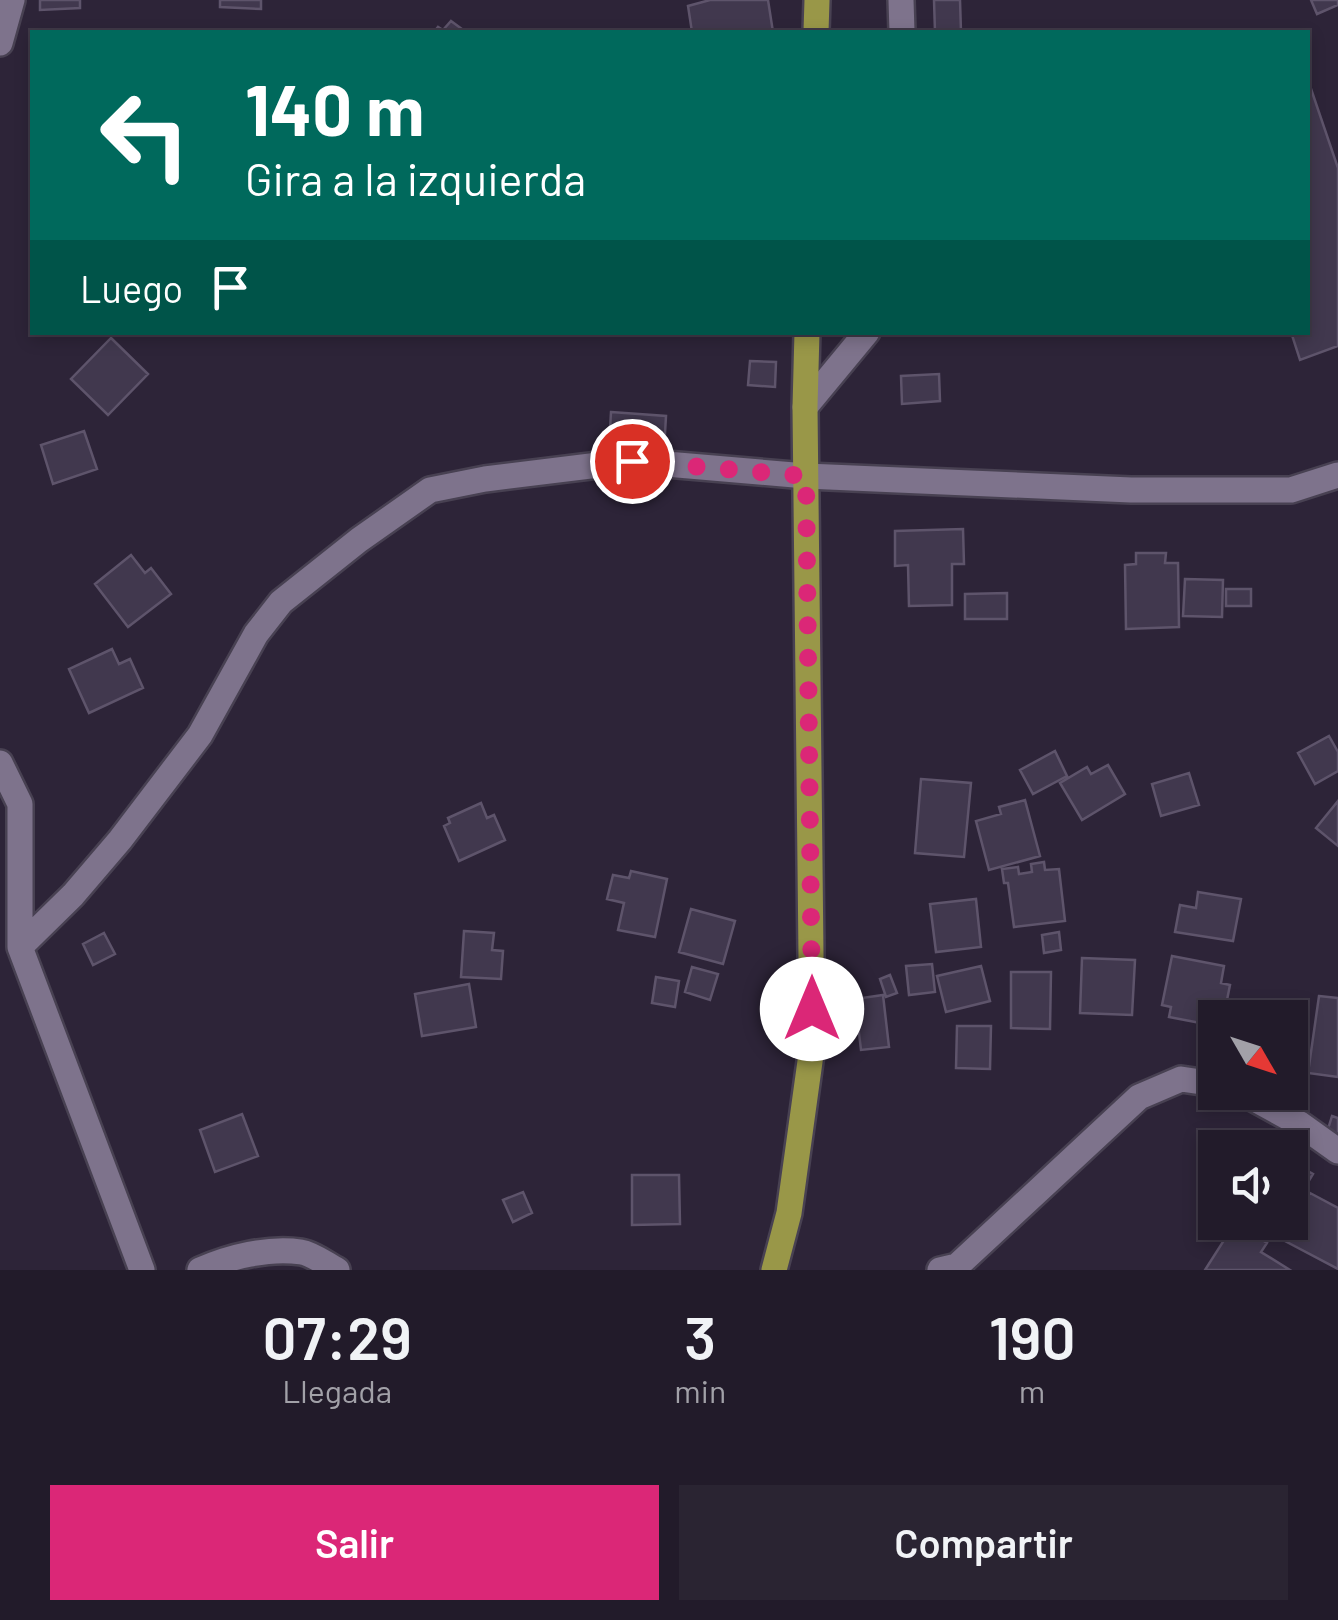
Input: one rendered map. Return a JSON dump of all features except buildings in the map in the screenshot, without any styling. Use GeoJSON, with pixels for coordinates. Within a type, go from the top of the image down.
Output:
{"type":"FeatureCollection","features":[{"type":"Feature","properties":{"kind":"main road"},"geometry":{"type":"LineString","coordinates":[[816,30],[817,0]]}},
{"type":"Feature","properties":{"kind":"main road"},"geometry":{"type":"LineString","coordinates":[[774,1270],[790,1213],[812,1048],[805,407],[808,335]]}},
{"type":"Feature","properties":{"kind":"street"},"geometry":{"type":"LineString","coordinates":[[0,43],[12,0]]}},
{"type":"Feature","properties":{"kind":"street"},"geometry":{"type":"LineString","coordinates":[[901,0],[902,30]]}},
{"type":"Feature","properties":{"kind":"street"},"geometry":{"type":"LineString","coordinates":[[805,407],[864,335]]}},
{"type":"Feature","properties":{"kind":"street"},"geometry":{"type":"LineString","coordinates":[[20,947],[73,895],[120,840],[200,735],[256,634],[281,602],[430,490],[632,461],[992,486],[1228,491],[1291,490],[1338,475]]}},
{"type":"Feature","properties":{"kind":"street"},"geometry":{"type":"LineString","coordinates":[[0,763],[20,804],[20,947],[142,1270]]}},
{"type":"Feature","properties":{"kind":"street"},"geometry":{"type":"LineString","coordinates":[[940,1270],[958,1266],[1138,1097],[1181,1078],[1198,1081]]}},
{"type":"Feature","properties":{"kind":"street"},"geometry":{"type":"LineString","coordinates":[[1275,1110],[1338,1152]]}},
{"type":"Feature","properties":{"kind":"street"},"geometry":{"type":"LineString","coordinates":[[200,1270],[223,1260],[273,1252],[304,1252],[337,1270]]}},
{"type":"Feature","properties":{"kind":"route"},"geometry":{"type":"LineString","coordinates":[[632,461],[806,476],[812,1009]]}}]}
